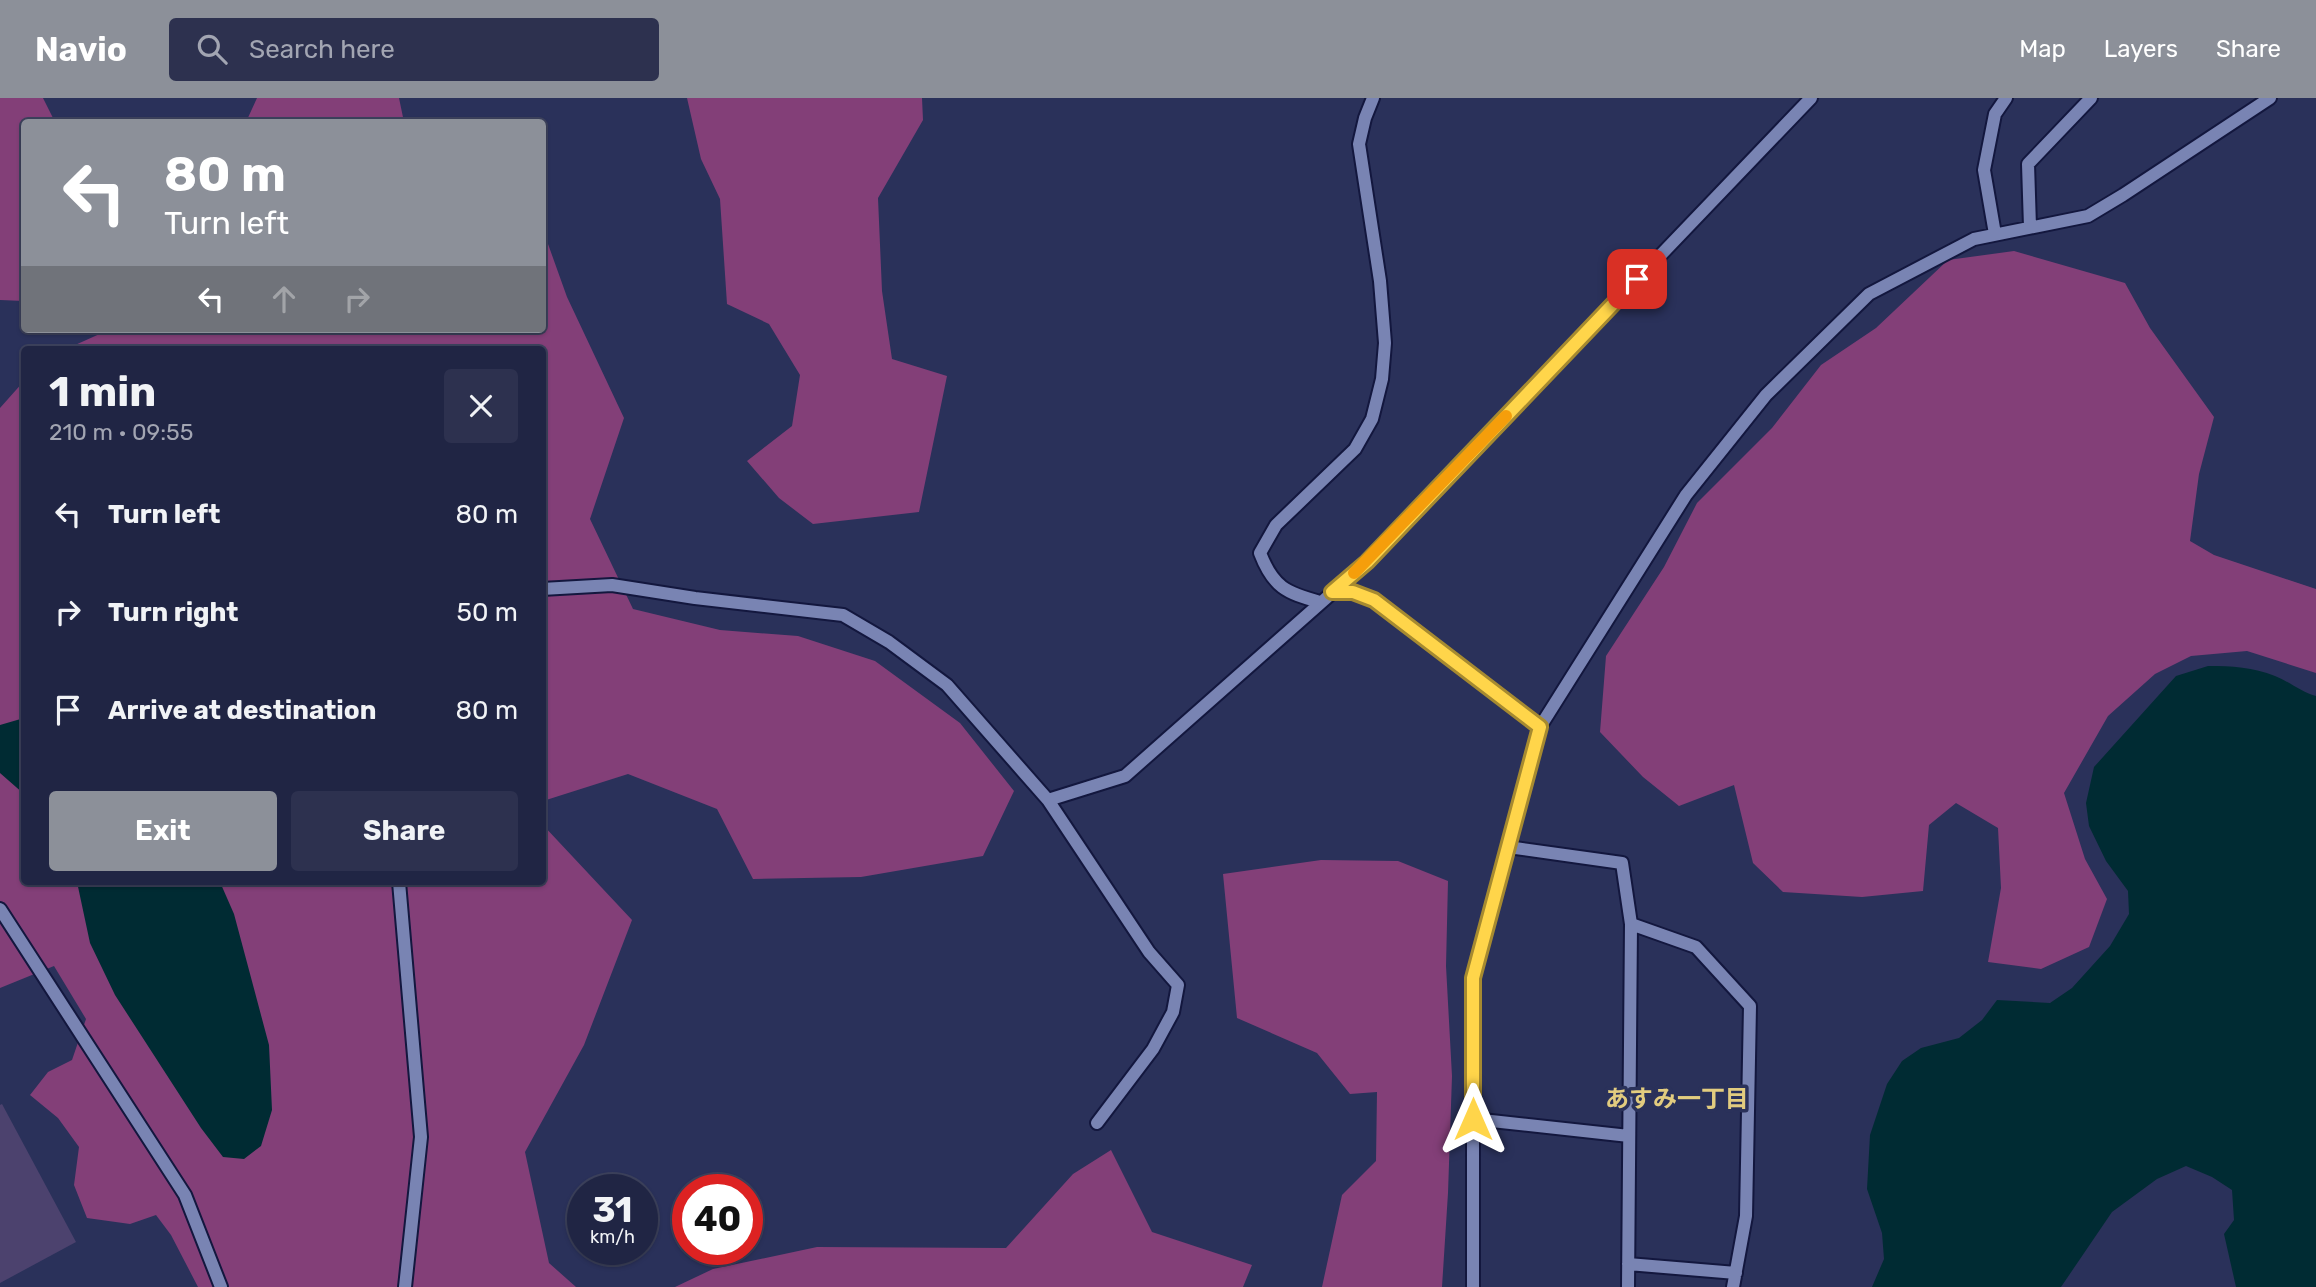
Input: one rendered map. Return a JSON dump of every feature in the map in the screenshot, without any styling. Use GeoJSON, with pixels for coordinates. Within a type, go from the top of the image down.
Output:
{"type":"FeatureCollection","features":[{"type":"Feature","properties":{"kind":"street"},"geometry":{"type":"LineString","coordinates":[[1321,602],[1292,594],[1268,574],[1260,553],[1276,525],[1355,449],[1371,419],[1382,379],[1385,343],[1380,281],[1359,144],[1364,118],[1373,98]]}},
{"type":"Feature","properties":{"kind":"street"},"geometry":{"type":"LineString","coordinates":[[1048,800],[1125,776],[1367,562],[1811,98]]}},
{"type":"Feature","properties":{"kind":"street"},"geometry":{"type":"LineString","coordinates":[[1995,234],[1983,170],[1995,114],[2006,98]]}},
{"type":"Feature","properties":{"kind":"street"},"geometry":{"type":"LineString","coordinates":[[2030,227],[2028,164],[2091,98]]}},
{"type":"Feature","properties":{"kind":"street"},"geometry":{"type":"LineString","coordinates":[[1473,1287],[1473,978],[1540,727],[1686,495],[1766,395],[1869,294],[1974,239],[2088,216],[2270,98]]}},
{"type":"Feature","properties":{"kind":"street"},"geometry":{"type":"LineString","coordinates":[[546,589],[612,585],[695,598],[843,615],[889,642],[947,685],[1048,800],[1149,952],[1178,985],[1173,1012],[1153,1049],[1097,1124]]}},
{"type":"Feature","properties":{"kind":"street"},"geometry":{"type":"LineString","coordinates":[[1332,592],[1353,592],[1374,600],[1540,727]]}},
{"type":"Feature","properties":{"kind":"street"},"geometry":{"type":"LineString","coordinates":[[1508,847],[1622,863],[1631,924],[1628,1287]]}},
{"type":"Feature","properties":{"kind":"street"},"geometry":{"type":"LineString","coordinates":[[399,885],[421,1137],[405,1287]]}},
{"type":"Feature","properties":{"kind":"street"},"geometry":{"type":"LineString","coordinates":[[0,909],[185,1195],[221,1287]]}},
{"type":"Feature","properties":{"kind":"street"},"geometry":{"type":"LineString","coordinates":[[1631,924],[1696,947],[1750,1006],[1746,1216],[1733,1287]]}},
{"type":"Feature","properties":{"kind":"street"},"geometry":{"type":"LineString","coordinates":[[1473,1119],[1629,1136]]}},
{"type":"Feature","properties":{"kind":"street"},"geometry":{"type":"LineString","coordinates":[[1628,1264],[1736,1273]]}},
{"type":"Feature","properties":{"kind":"shaded area"},"geometry":{"type":"Polygon","coordinates":[[[0,98],[43,98],[54,119],[21,119],[21,301],[0,300],[0,98]]]}},
{"type":"Feature","properties":{"kind":"shaded area"},"geometry":{"type":"Polygon","coordinates":[[[257,98],[399,98],[403,119],[247,119],[257,98]]]}},
{"type":"Feature","properties":{"kind":"shaded area"},"geometry":{"type":"Polygon","coordinates":[[[687,98],[922,98],[923,120],[878,198],[882,291],[892,359],[947,376],[919,512],[813,524],[779,498],[747,461],[792,426],[800,375],[769,324],[727,304],[720,199],[701,159],[687,98]]]}},
{"type":"Feature","properties":{"kind":"shaded area"},"geometry":{"type":"Polygon","coordinates":[[[546,238],[567,297],[624,418],[590,519],[633,609],[720,630],[798,636],[875,661],[960,723],[1014,791],[983,856],[861,877],[753,879],[717,809],[628,774],[546,800],[546,346],[73,346],[102,333],[546,333],[546,238]]]}},
{"type":"Feature","properties":{"kind":"shaded area"},"geometry":{"type":"Polygon","coordinates":[[[2014,251],[2125,283],[2150,328],[2214,417],[2199,474],[2190,541],[2214,555],[2316,589],[2316,673],[2247,651],[2191,656],[2155,674],[2108,716],[2064,793],[2085,859],[2107,899],[2089,947],[2041,969],[1988,962],[2001,888],[1998,828],[1956,803],[1929,825],[1923,891],[1862,897],[1783,892],[1753,863],[1734,785],[1679,806],[1643,777],[1600,732],[1606,656],[1664,567],[1697,503],[1772,428],[1821,365],[1876,328],[1948,260],[2014,251]]]}},
{"type":"Feature","properties":{"kind":"shaded area"},"geometry":{"type":"Polygon","coordinates":[[[21,384],[21,885],[546,885],[546,828],[632,920],[584,1045],[525,1152],[549,1263],[576,1287],[198,1287],[171,1235],[156,1215],[130,1224],[87,1218],[74,1185],[79,1147],[58,1118],[30,1095],[48,1072],[72,1060],[86,1019],[54,966],[0,988],[0,408],[21,384]]]}},
{"type":"Feature","properties":{"kind":"shaded area"},"geometry":{"type":"Polygon","coordinates":[[[2208,666],[2259,671],[2316,696],[2316,1287],[2236,1287],[2224,1234],[2234,1220],[2232,1190],[2212,1177],[2186,1166],[2157,1179],[2112,1212],[2061,1287],[1872,1287],[1884,1259],[1882,1233],[1867,1189],[1870,1135],[1887,1084],[1902,1061],[1921,1048],[1959,1038],[1982,1020],[1997,1000],[2050,1003],[2072,988],[2110,946],[2129,914],[2128,891],[2106,861],[2089,826],[2086,803],[2094,767],[2176,676],[2208,666]]]}},
{"type":"Feature","properties":{"kind":"shaded area"},"geometry":{"type":"Polygon","coordinates":[[[21,719],[21,791],[0,773],[0,725],[21,719]]]}},
{"type":"Feature","properties":{"kind":"shaded area"},"geometry":{"type":"Polygon","coordinates":[[[1321,860],[1398,861],[1448,881],[1446,966],[1452,1076],[1442,1287],[1322,1287],[1342,1195],[1376,1161],[1377,1092],[1350,1094],[1317,1053],[1237,1018],[1223,874],[1321,860]]]}},
{"type":"Feature","properties":{"kind":"shaded area"},"geometry":{"type":"Polygon","coordinates":[[[78,885],[221,885],[234,914],[269,1045],[272,1110],[261,1146],[244,1159],[223,1157],[201,1128],[115,995],[90,943],[78,885]]]}},
{"type":"Feature","properties":{"kind":"shaded area"},"geometry":{"type":"Polygon","coordinates":[[[1111,1150],[1152,1232],[1252,1265],[1243,1287],[675,1287],[713,1269],[732,1265],[763,1265],[763,1258],[817,1247],[1006,1248],[1073,1174],[1111,1150]]]}},
{"type":"Feature","properties":{"kind":"building"},"geometry":{"type":"Polygon","coordinates":[[[2,1104],[76,1242],[0,1283],[0,1105],[2,1104]]]}},
{"type":"Feature","properties":{"kind":"slow traffic"},"geometry":{"type":"LineString","coordinates":[[1354,573],[1506,416]]}},
{"type":"Feature","properties":{"kind":"district","name":"あすみ一丁目"},"geometry":{"type":"Point","coordinates":[1677,1099]}},
{"type":"Feature","properties":{"kind":"route"},"geometry":{"type":"LineString","coordinates":[[1473,1119],[1473,978],[1540,727],[1374,600],[1353,592],[1332,592],[1367,562],[1637,279]]}}]}
